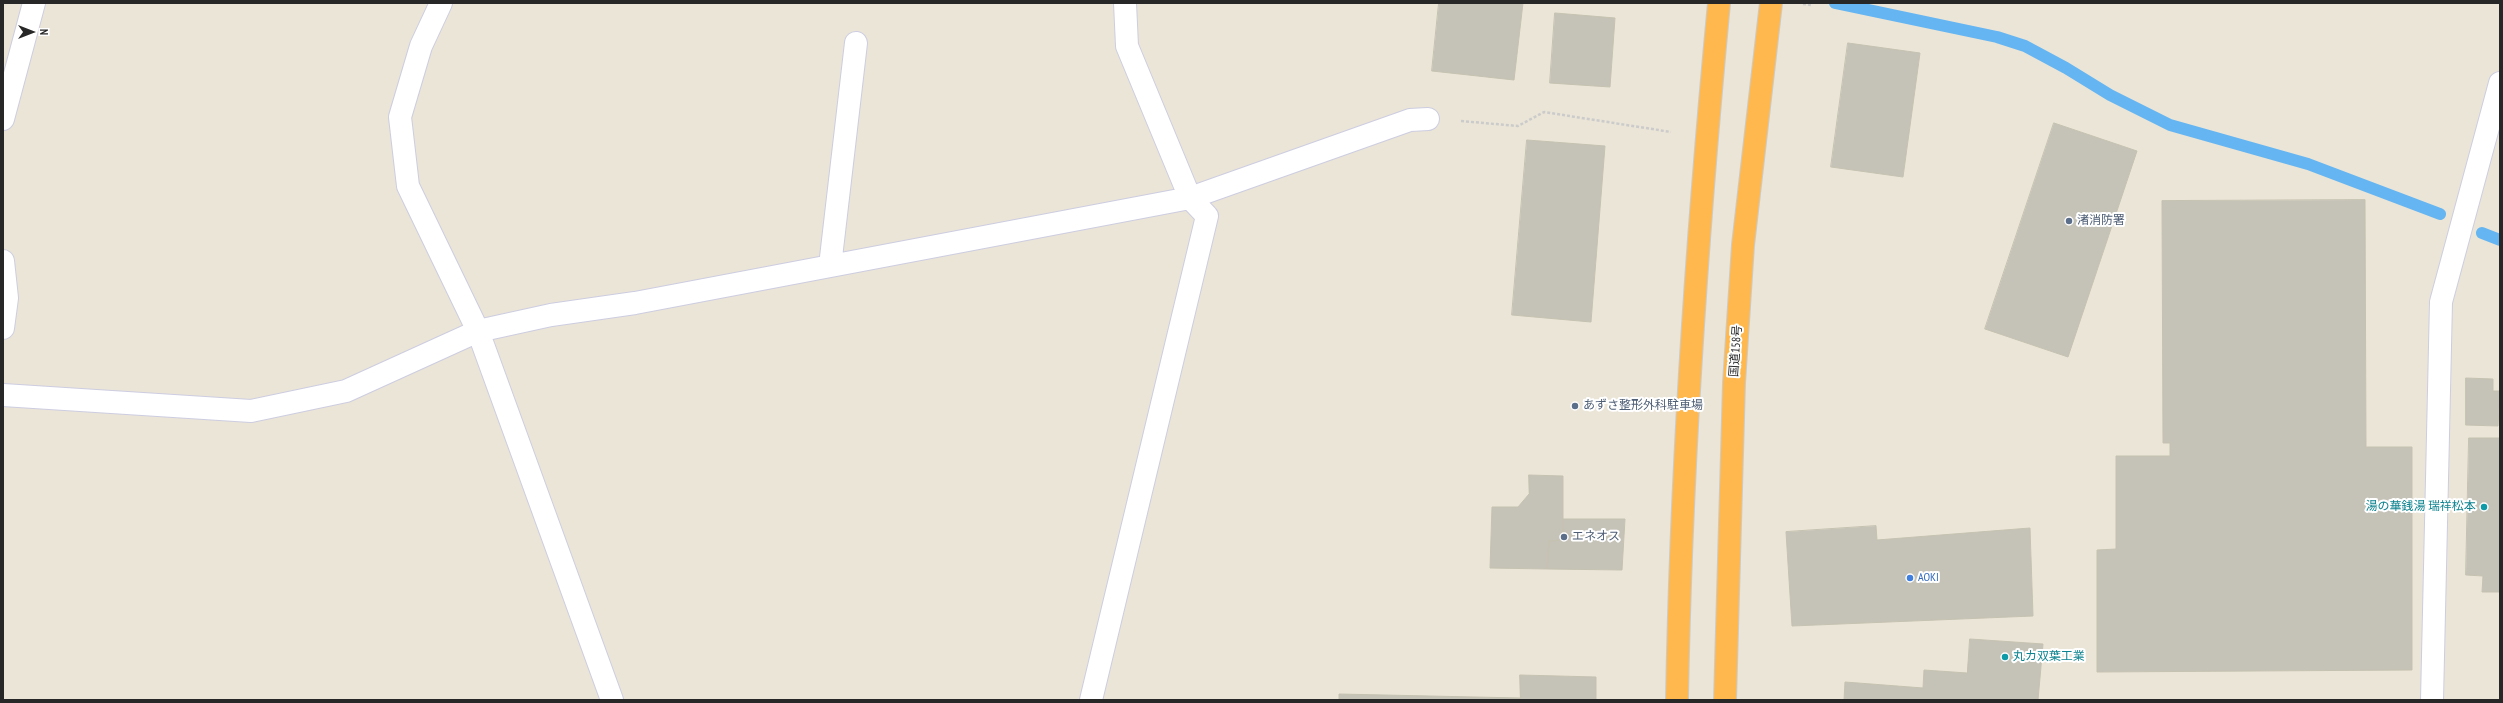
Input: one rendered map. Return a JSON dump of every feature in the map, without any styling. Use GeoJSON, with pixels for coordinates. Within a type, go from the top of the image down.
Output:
{"type":"FeatureCollection","features":[{"type":"Feature","properties":{"kind":"highway"},"geometry":{"type":"LineString","coordinates":[[1677,700],[1680,546],[1689,366],[1698,234],[1719,3]]}},
{"type":"Feature","properties":{"kind":"highway","name":"国道158号"},"geometry":{"type":"LineString","coordinates":[[1725,700],[1734,383],[1743,245],[1771,3]]}},
{"type":"Feature","properties":{"kind":"street"},"geometry":{"type":"LineString","coordinates":[[3,119],[34,3]]}},
{"type":"Feature","properties":{"kind":"street"},"geometry":{"type":"LineString","coordinates":[[441,3],[422,46],[400,117],[408,186],[478,330],[612,700]]}},
{"type":"Feature","properties":{"kind":"street"},"geometry":{"type":"LineString","coordinates":[[1091,700],[1207,216],[1190,198],[1127,46],[1125,3]]}},
{"type":"Feature","properties":{"kind":"street"},"geometry":{"type":"LineString","coordinates":[[830,266],[856,43]]}},
{"type":"Feature","properties":{"kind":"street"},"geometry":{"type":"LineString","coordinates":[[2432,700],[2441,302],[2500,83]]}},
{"type":"Feature","properties":{"kind":"street"},"geometry":{"type":"LineString","coordinates":[[3,395],[251,411],[346,391],[478,330],[551,315],[635,303],[1190,198],[1410,120],[1428,119]]}},
{"type":"Feature","properties":{"kind":"street"},"geometry":{"type":"LineString","coordinates":[[3,261],[7,298],[3,328]]}},
{"type":"Feature","properties":{"kind":"path"},"geometry":{"type":"LineString","coordinates":[[1428,119],[1518,126],[1544,112],[1671,132]]}},
{"type":"Feature","properties":{"kind":"building"},"geometry":{"type":"Polygon","coordinates":[[[1439,3],[1523,3],[1514,80],[1432,71],[1439,3]]]}},
{"type":"Feature","properties":{"kind":"building"},"geometry":{"type":"Polygon","coordinates":[[[1555,13],[1615,18],[1610,87],[1550,83],[1555,13]]]}},
{"type":"Feature","properties":{"kind":"building"},"geometry":{"type":"Polygon","coordinates":[[[1848,43],[1920,53],[1903,177],[1831,167],[1848,43]]]}},
{"type":"Feature","properties":{"kind":"building"},"geometry":{"type":"Polygon","coordinates":[[[2054,123],[2137,151],[2068,357],[1985,329],[2054,123]]]}},
{"type":"Feature","properties":{"kind":"building"},"geometry":{"type":"Polygon","coordinates":[[[1527,140],[1605,146],[1591,322],[1512,315],[1527,140]]]}},
{"type":"Feature","properties":{"kind":"building"},"geometry":{"type":"Polygon","coordinates":[[[2365,200],[2366,447],[2412,447],[2412,670],[2097,672],[2097,550],[2116,549],[2116,456],[2170,456],[2170,443],[2163,443],[2162,201],[2365,200]]]}},
{"type":"Feature","properties":{"kind":"building"},"geometry":{"type":"Polygon","coordinates":[[[2466,378],[2493,379],[2493,391],[2500,391],[2498,426],[2466,425],[2466,378]]]}},
{"type":"Feature","properties":{"kind":"building","name":"湯の華銭湯 瑞祥松本"},"geometry":{"type":"Polygon","coordinates":[[[2469,438],[2500,438],[2500,592],[2482,592],[2483,576],[2466,575],[2469,438]]]}},
{"type":"Feature","properties":{"kind":"building"},"geometry":{"type":"Polygon","coordinates":[[[1529,475],[1563,476],[1563,540],[1549,541],[1547,569],[1490,568],[1492,507],[1518,507],[1529,494],[1529,475]]]}},
{"type":"Feature","properties":{"kind":"building"},"geometry":{"type":"Polygon","coordinates":[[[1563,519],[1625,519],[1622,570],[1547,569],[1549,541],[1563,540],[1563,519]]]}},
{"type":"Feature","properties":{"kind":"building","name":"AOKI"},"geometry":{"type":"Polygon","coordinates":[[[1876,526],[1877,540],[2030,528],[2033,616],[1792,626],[1786,532],[1876,526]]]}},
{"type":"Feature","properties":{"kind":"building","name":"丸カ双葉工業"},"geometry":{"type":"Polygon","coordinates":[[[1970,639],[2043,644],[2038,700],[1844,700],[1845,682],[1923,688],[1924,670],[1967,673],[1970,639]]]}},
{"type":"Feature","properties":{"kind":"building"},"geometry":{"type":"Polygon","coordinates":[[[1520,675],[1596,677],[1596,700],[1339,700],[1339,694],[1520,698],[1520,675]]]}},
{"type":"Feature","properties":{"kind":"waterway"},"geometry":{"type":"LineString","coordinates":[[1835,3],[1997,37],[2025,46],[2066,68],[2110,95],[2170,125],[2308,164],[2440,214]]}},
{"type":"Feature","properties":{"kind":"waterway"},"geometry":{"type":"LineString","coordinates":[[2482,233],[2500,240]]}},
{"type":"Feature","properties":{"kind":"place","name":"渚消防署"},"geometry":{"type":"Point","coordinates":[2069,221]}},
{"type":"Feature","properties":{"kind":"place","name":"あずさ整形外科駐車場"},"geometry":{"type":"Point","coordinates":[1575,406]}},
{"type":"Feature","properties":{"kind":"place","name":"湯の華銭湯 瑞祥松本"},"geometry":{"type":"Point","coordinates":[2484,507]}},
{"type":"Feature","properties":{"kind":"place","name":"エネオス"},"geometry":{"type":"Point","coordinates":[1564,537]}},
{"type":"Feature","properties":{"kind":"place","name":"AOKI"},"geometry":{"type":"Point","coordinates":[1910,578]}},
{"type":"Feature","properties":{"kind":"place","name":"丸カ双葉工業"},"geometry":{"type":"Point","coordinates":[2005,657]}}]}
